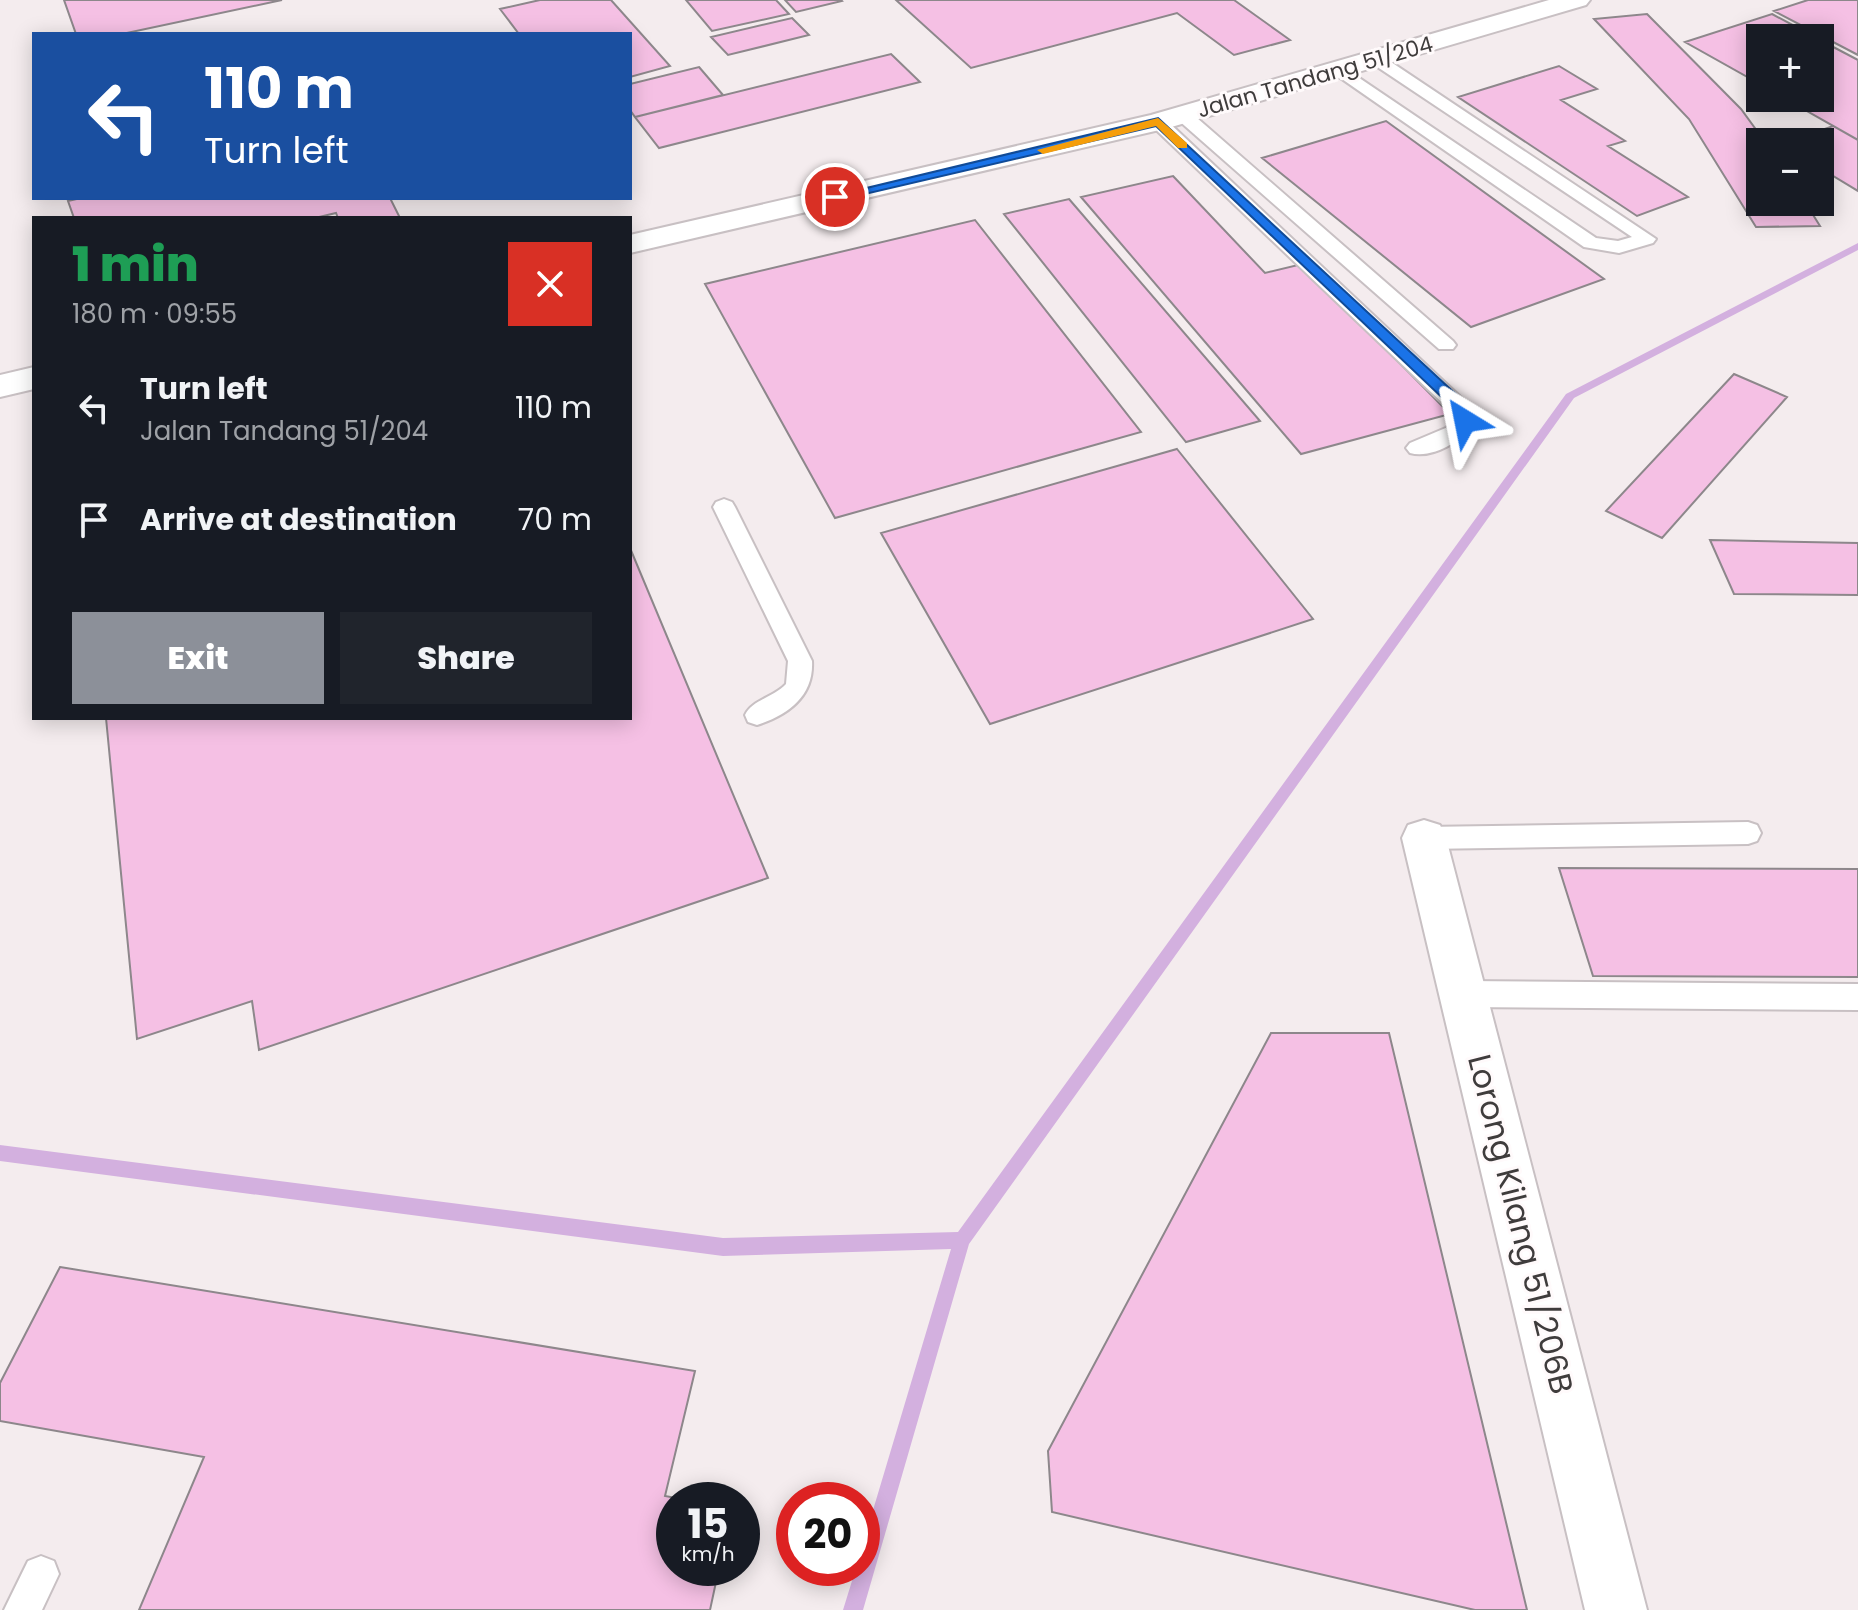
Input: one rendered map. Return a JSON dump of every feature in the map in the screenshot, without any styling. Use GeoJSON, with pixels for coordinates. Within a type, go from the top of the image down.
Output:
{"type":"FeatureCollection","features":[{"type":"Feature","properties":{"kind":"street","name":"Jalan Tandang 51/204"},"geometry":{"type":"LineString","coordinates":[[632,244],[1171,118],[1577,0]]}},
{"type":"Feature","properties":{"kind":"street"},"geometry":{"type":"LineString","coordinates":[[0,386],[32,378]]}},
{"type":"Feature","properties":{"kind":"street","name":"Lorong Kilang 51/206B"},"geometry":{"type":"LineString","coordinates":[[1424,838],[1616,1610]]}},
{"type":"Feature","properties":{"kind":"lane"},"geometry":{"type":"LineString","coordinates":[[1337,70],[1591,243],[1619,247],[1647,239],[1376,59]]}},
{"type":"Feature","properties":{"kind":"lane"},"geometry":{"type":"LineString","coordinates":[[1171,118],[1446,345]]}},
{"type":"Feature","properties":{"kind":"lane"},"geometry":{"type":"LineString","coordinates":[[1171,118],[1463,411],[1465,421],[1460,430],[1417,448]]}},
{"type":"Feature","properties":{"kind":"lane"},"geometry":{"type":"LineString","coordinates":[[724,507],[800,661],[802,674],[797,688],[787,700],[757,715]]}},
{"type":"Feature","properties":{"kind":"lane"},"geometry":{"type":"LineString","coordinates":[[1424,838],[1748,833]]}},
{"type":"Feature","properties":{"kind":"lane"},"geometry":{"type":"LineString","coordinates":[[1464,994],[1858,997]]}},
{"type":"Feature","properties":{"kind":"lane"},"geometry":{"type":"LineString","coordinates":[[22,1610],[41,1574]]}},
{"type":"Feature","properties":{"kind":"building"},"geometry":{"type":"Polygon","coordinates":[[[64,0],[282,0],[131,32],[75,32],[64,0]]]}},
{"type":"Feature","properties":{"kind":"building"},"geometry":{"type":"Polygon","coordinates":[[[540,0],[611,0],[670,66],[632,76],[632,32],[517,32],[500,9],[540,0]]]}},
{"type":"Feature","properties":{"kind":"building"},"geometry":{"type":"Polygon","coordinates":[[[686,0],[776,0],[789,14],[712,31],[686,0]]]}},
{"type":"Feature","properties":{"kind":"building"},"geometry":{"type":"Polygon","coordinates":[[[785,0],[841,0],[842,1],[796,12],[785,0]]]}},
{"type":"Feature","properties":{"kind":"building"},"geometry":{"type":"Polygon","coordinates":[[[896,0],[1234,0],[1290,40],[1234,55],[1177,13],[971,68],[896,0]]]}},
{"type":"Feature","properties":{"kind":"building"},"geometry":{"type":"Polygon","coordinates":[[[1808,0],[1858,0],[1858,55],[1834,42],[1834,24],[1799,24],[1774,11],[1808,0]]]}},
{"type":"Feature","properties":{"kind":"building"},"geometry":{"type":"Polygon","coordinates":[[[1647,14],[1741,109],[1755,128],[1746,128],[1746,211],[1689,119],[1594,19],[1647,14]]]}},
{"type":"Feature","properties":{"kind":"building"},"geometry":{"type":"Polygon","coordinates":[[[1772,14],[1791,24],[1746,24],[1746,76],[1685,42],[1772,14]]]}},
{"type":"Feature","properties":{"kind":"building"},"geometry":{"type":"Polygon","coordinates":[[[792,18],[809,35],[728,55],[711,37],[792,18]]]}},
{"type":"Feature","properties":{"kind":"building"},"geometry":{"type":"Polygon","coordinates":[[[1834,47],[1858,60],[1858,140],[1809,112],[1834,112],[1834,47]]]}},
{"type":"Feature","properties":{"kind":"building"},"geometry":{"type":"Polygon","coordinates":[[[891,54],[920,82],[659,148],[635,117],[891,54]]]}},
{"type":"Feature","properties":{"kind":"building"},"geometry":{"type":"Polygon","coordinates":[[[1559,66],[1597,89],[1561,100],[1625,141],[1608,146],[1688,197],[1637,216],[1458,97],[1559,66]]]}},
{"type":"Feature","properties":{"kind":"building"},"geometry":{"type":"Polygon","coordinates":[[[699,67],[723,95],[635,117],[632,113],[632,84],[699,67]]]}},
{"type":"Feature","properties":{"kind":"building"},"geometry":{"type":"Polygon","coordinates":[[[1386,121],[1604,279],[1471,327],[1262,158],[1386,121]]]}},
{"type":"Feature","properties":{"kind":"building"},"geometry":{"type":"Polygon","coordinates":[[[1833,126],[1858,140],[1858,191],[1834,176],[1834,128],[1827,128],[1833,126]]]}},
{"type":"Feature","properties":{"kind":"building"},"geometry":{"type":"Polygon","coordinates":[[[1173,176],[1265,273],[1302,264],[1450,414],[1301,454],[1081,197],[1173,176]]]}},
{"type":"Feature","properties":{"kind":"building"},"geometry":{"type":"Polygon","coordinates":[[[1069,199],[1260,421],[1186,442],[1004,214],[1069,199]]]}},
{"type":"Feature","properties":{"kind":"building"},"geometry":{"type":"Polygon","coordinates":[[[391,200],[399,216],[337,216],[336,213],[323,216],[73,216],[68,201],[391,200]]]}},
{"type":"Feature","properties":{"kind":"building"},"geometry":{"type":"Polygon","coordinates":[[[1749,216],[1814,216],[1820,226],[1756,227],[1749,216]]]}},
{"type":"Feature","properties":{"kind":"building"},"geometry":{"type":"Polygon","coordinates":[[[975,220],[1141,432],[835,518],[705,284],[975,220]]]}},
{"type":"Feature","properties":{"kind":"building"},"geometry":{"type":"Polygon","coordinates":[[[1734,374],[1787,397],[1662,538],[1606,511],[1734,374]]]}},
{"type":"Feature","properties":{"kind":"building"},"geometry":{"type":"Polygon","coordinates":[[[1177,449],[1313,619],[990,724],[881,533],[1177,449]]]}},
{"type":"Feature","properties":{"kind":"building"},"geometry":{"type":"Polygon","coordinates":[[[1710,540],[1858,543],[1858,595],[1734,594],[1710,540]]]}},
{"type":"Feature","properties":{"kind":"building"},"geometry":{"type":"Polygon","coordinates":[[[632,553],[768,878],[259,1050],[252,1001],[137,1039],[106,720],[632,720],[632,553]]]}},
{"type":"Feature","properties":{"kind":"building"},"geometry":{"type":"Polygon","coordinates":[[[1559,868],[1858,869],[1858,977],[1593,976],[1559,868]]]}},
{"type":"Feature","properties":{"kind":"building"},"geometry":{"type":"Polygon","coordinates":[[[1271,1033],[1389,1033],[1527,1610],[1475,1610],[1052,1512],[1048,1451],[1271,1033]]]}},
{"type":"Feature","properties":{"kind":"building"},"geometry":{"type":"Polygon","coordinates":[[[60,1267],[695,1371],[668,1482],[656,1482],[656,1586],[715,1586],[710,1610],[139,1610],[204,1457],[0,1421],[0,1383],[60,1267]]]}},
{"type":"Feature","properties":{"kind":"waterway"},"geometry":{"type":"LineString","coordinates":[[962,1240],[1570,396],[1858,246]]}},
{"type":"Feature","properties":{"kind":"waterway"},"geometry":{"type":"LineString","coordinates":[[0,1153],[723,1247],[962,1240]]}},
{"type":"Feature","properties":{"kind":"waterway"},"geometry":{"type":"LineString","coordinates":[[853,1610],[962,1240]]}},
{"type":"Feature","properties":{"kind":"slow traffic"},"geometry":{"type":"LineString","coordinates":[[1043,150],[1158,122],[1183,145]]}},
{"type":"Feature","properties":{"kind":"route"},"geometry":{"type":"LineString","coordinates":[[835,197],[1158,122],[1455,402],[1463,411],[1465,421]]}}]}
